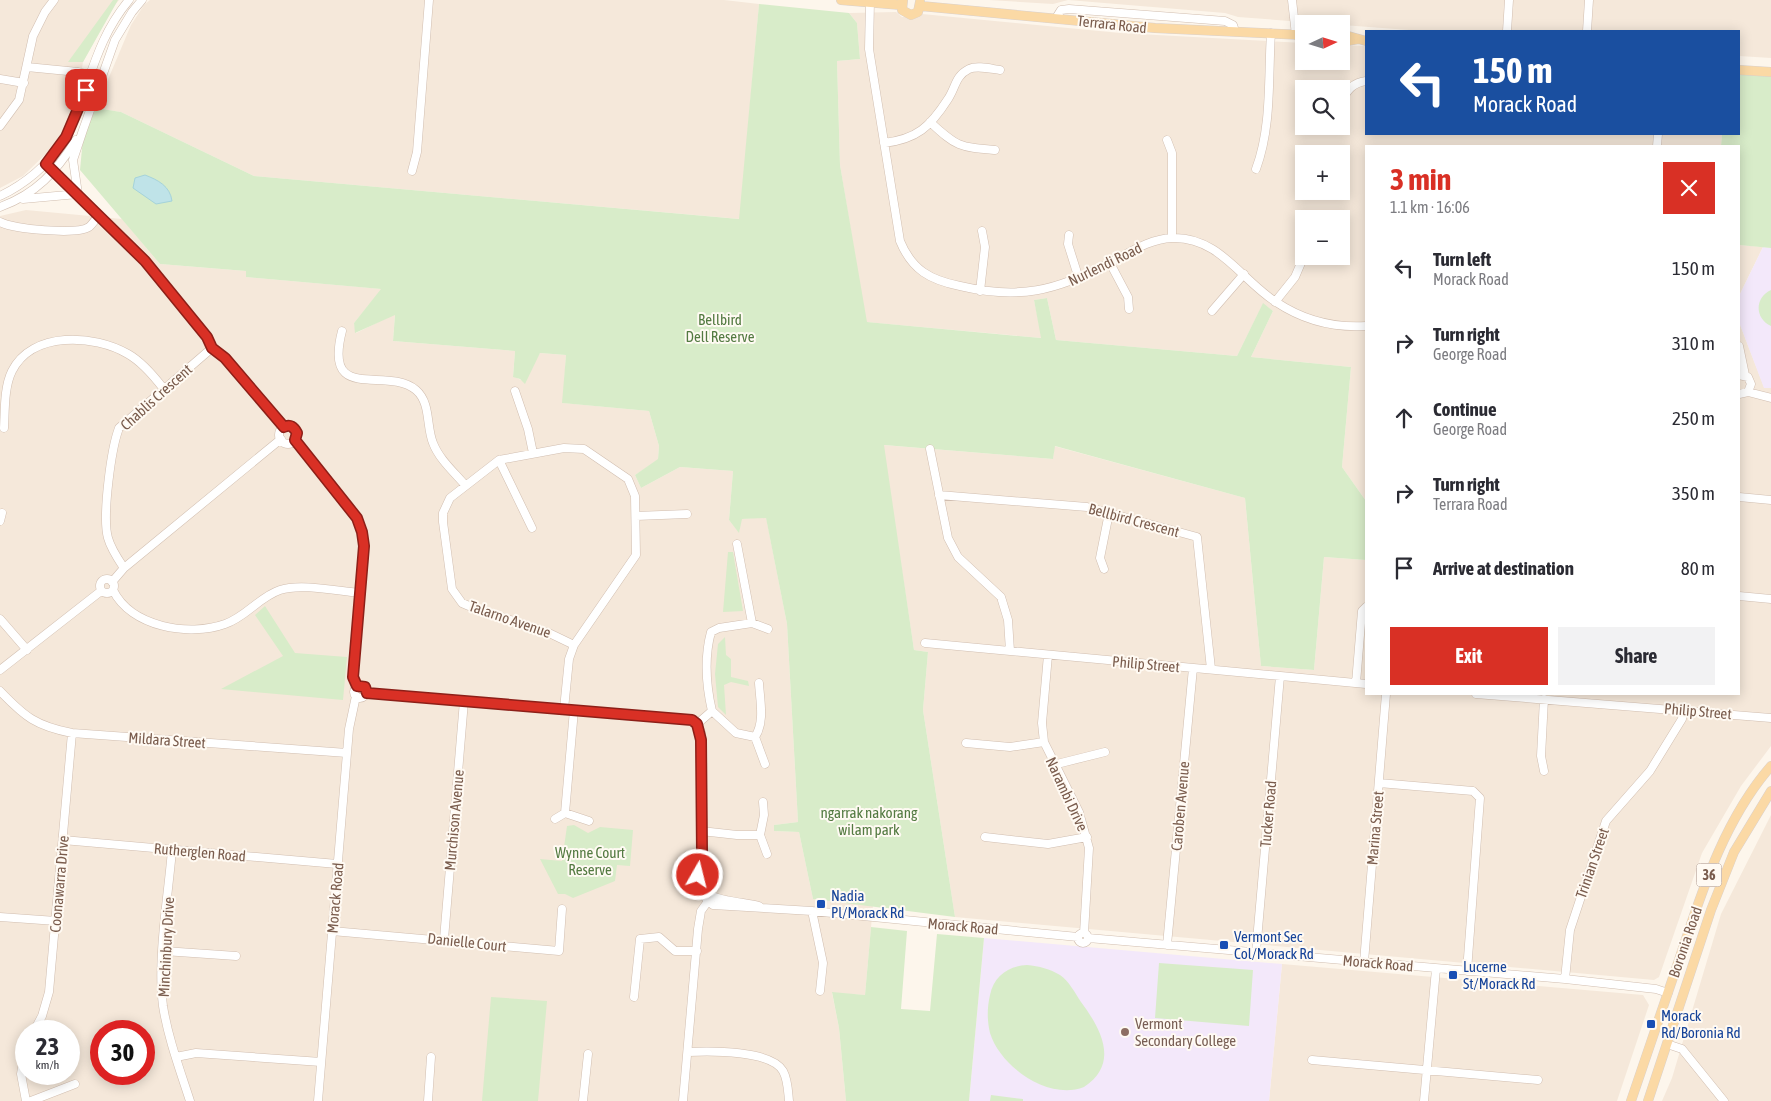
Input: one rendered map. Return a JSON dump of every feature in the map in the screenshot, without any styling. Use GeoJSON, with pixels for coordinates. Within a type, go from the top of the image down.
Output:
{"type":"FeatureCollection","features":[{"type":"Feature","properties":{"kind":"main road"},"geometry":{"type":"LineString","coordinates":[[841,0],[902,3]]}},
{"type":"Feature","properties":{"kind":"main road","name":"Terrara Road"},"geometry":{"type":"LineString","coordinates":[[902,3],[904,13],[911,15],[918,12],[920,3],[1147,28],[1295,35]]}},
{"type":"Feature","properties":{"kind":"main road"},"geometry":{"type":"LineString","coordinates":[[1740,70],[1771,72]]}},
{"type":"Feature","properties":{"kind":"main road","name":"Boronia Road"},"geometry":{"type":"LineString","coordinates":[[1631,1101],[1700,898],[1719,849],[1752,791],[1771,766]]}},
{"type":"Feature","properties":{"kind":"main road","name":"Boronia Road"},"geometry":{"type":"LineString","coordinates":[[1648,1101],[1711,910],[1734,852],[1771,791]]}},
{"type":"Feature","properties":{"kind":"main road"},"geometry":{"type":"LineString","coordinates":[[1668,993],[1682,999]]}},
{"type":"Feature","properties":{"kind":"main road"},"geometry":{"type":"LineString","coordinates":[[1652,1039],[1667,1044]]}},
{"type":"Feature","properties":{"kind":"street"},"geometry":{"type":"LineString","coordinates":[[0,126],[19,100],[33,36],[45,12],[54,0]]}},
{"type":"Feature","properties":{"kind":"street"},"geometry":{"type":"LineString","coordinates":[[0,196],[46,164],[66,137],[74,122],[108,32],[129,0]]}},
{"type":"Feature","properties":{"kind":"street"},"geometry":{"type":"LineString","coordinates":[[78,194],[73,160],[101,79],[122,26],[142,0]]}},
{"type":"Feature","properties":{"kind":"street"},"geometry":{"type":"LineString","coordinates":[[412,171],[417,152],[429,0]]}},
{"type":"Feature","properties":{"kind":"street"},"geometry":{"type":"LineString","coordinates":[[1292,0],[1295,15]]}},
{"type":"Feature","properties":{"kind":"street"},"geometry":{"type":"LineString","coordinates":[[1506,30],[1509,0]]}},
{"type":"Feature","properties":{"kind":"street"},"geometry":{"type":"LineString","coordinates":[[1587,30],[1589,0]]}},
{"type":"Feature","properties":{"kind":"street","name":"Nurlendi Road"},"geometry":{"type":"LineString","coordinates":[[870,2],[869,49],[900,241],[912,264],[938,282],[980,291],[1019,293],[1040,290],[1060,286],[1078,279],[1139,247],[1172,238],[1185,239],[1208,246],[1244,274],[1275,302],[1304,317],[1328,324],[1351,327],[1365,326]]}},
{"type":"Feature","properties":{"kind":"street"},"geometry":{"type":"LineString","coordinates":[[1256,169],[1263,150],[1269,99],[1268,73],[1271,33]]}},
{"type":"Feature","properties":{"kind":"street"},"geometry":{"type":"LineString","coordinates":[[27,67],[91,75],[101,79]]}},
{"type":"Feature","properties":{"kind":"street"},"geometry":{"type":"LineString","coordinates":[[884,143],[909,139],[920,132],[949,98],[957,78],[971,68],[1000,70]]}},
{"type":"Feature","properties":{"kind":"street"},"geometry":{"type":"LineString","coordinates":[[0,79],[24,83]]}},
{"type":"Feature","properties":{"kind":"street"},"geometry":{"type":"LineString","coordinates":[[1350,87],[1365,81]]}},
{"type":"Feature","properties":{"kind":"street"},"geometry":{"type":"LineString","coordinates":[[930,122],[953,143],[970,148],[995,150]]}},
{"type":"Feature","properties":{"kind":"street"},"geometry":{"type":"LineString","coordinates":[[22,199],[54,171],[83,130]]}},
{"type":"Feature","properties":{"kind":"street"},"geometry":{"type":"LineString","coordinates":[[1166,140],[1172,153],[1172,238]]}},
{"type":"Feature","properties":{"kind":"street"},"geometry":{"type":"LineString","coordinates":[[46,164],[145,261],[207,337],[212,348],[225,358],[284,427]]}},
{"type":"Feature","properties":{"kind":"street"},"geometry":{"type":"LineString","coordinates":[[0,207],[22,199],[78,194]]}},
{"type":"Feature","properties":{"kind":"street"},"geometry":{"type":"LineString","coordinates":[[0,222],[12,227],[77,230],[89,227],[99,215]]}},
{"type":"Feature","properties":{"kind":"street"},"geometry":{"type":"LineString","coordinates":[[980,291],[985,247],[982,230]]}},
{"type":"Feature","properties":{"kind":"street"},"geometry":{"type":"LineString","coordinates":[[1069,235],[1068,244],[1078,279]]}},
{"type":"Feature","properties":{"kind":"street"},"geometry":{"type":"LineString","coordinates":[[1110,262],[1128,298],[1129,309]]}},
{"type":"Feature","properties":{"kind":"street"},"geometry":{"type":"LineString","coordinates":[[1275,302],[1295,277],[1300,265]]}},
{"type":"Feature","properties":{"kind":"street"},"geometry":{"type":"LineString","coordinates":[[1212,311],[1244,274]]}},
{"type":"Feature","properties":{"kind":"street"},"geometry":{"type":"LineString","coordinates":[[342,330],[339,358],[343,370],[351,377],[360,380],[399,382],[416,390],[427,408],[434,445],[465,486]]}},
{"type":"Feature","properties":{"kind":"street"},"geometry":{"type":"LineString","coordinates":[[4,428],[8,381],[12,370],[26,353],[45,343],[66,340],[96,342],[118,348],[142,364],[164,388]]}},
{"type":"Feature","properties":{"kind":"street","name":"Chablis Crescent"},"geometry":{"type":"LineString","coordinates":[[124,568],[112,548],[106,527],[113,443],[119,428],[212,348]]}},
{"type":"Feature","properties":{"kind":"street"},"geometry":{"type":"LineString","coordinates":[[1740,356],[1742,375],[1751,384],[1748,392]]}},
{"type":"Feature","properties":{"kind":"street"},"geometry":{"type":"LineString","coordinates":[[515,391],[528,429],[533,452]]}},
{"type":"Feature","properties":{"kind":"street"},"geometry":{"type":"LineString","coordinates":[[1740,394],[1748,392],[1771,398]]}},
{"type":"Feature","properties":{"kind":"street"},"geometry":{"type":"LineString","coordinates":[[281,439],[280,434],[284,427]]}},
{"type":"Feature","properties":{"kind":"street"},"geometry":{"type":"LineString","coordinates":[[284,427],[294,428],[297,433],[295,440]]}},
{"type":"Feature","properties":{"kind":"street"},"geometry":{"type":"LineString","coordinates":[[101,591],[107,593],[124,568],[281,439]]}},
{"type":"Feature","properties":{"kind":"street"},"geometry":{"type":"LineString","coordinates":[[281,439],[287,443],[295,440]]}},
{"type":"Feature","properties":{"kind":"street"},"geometry":{"type":"LineString","coordinates":[[295,440],[357,518],[362,532],[364,546],[353,677],[357,686]]}},
{"type":"Feature","properties":{"kind":"street","name":"Talarno Avenue"},"geometry":{"type":"LineString","coordinates":[[564,709],[568,659],[574,645],[634,560],[637,542],[635,496],[628,479],[584,449],[570,447],[533,452],[499,460],[450,498],[443,513],[452,589],[469,606],[549,633],[574,645]]}},
{"type":"Feature","properties":{"kind":"street"},"geometry":{"type":"LineString","coordinates":[[930,449],[948,538],[958,557],[1001,597],[1008,620],[1010,651]]}},
{"type":"Feature","properties":{"kind":"street"},"geometry":{"type":"LineString","coordinates":[[499,460],[532,528]]}},
{"type":"Feature","properties":{"kind":"street","name":"Bellbird Crescent"},"geometry":{"type":"LineString","coordinates":[[939,495],[1087,507],[1197,538],[1211,669]]}},
{"type":"Feature","properties":{"kind":"street"},"geometry":{"type":"LineString","coordinates":[[1740,497],[1771,500]]}},
{"type":"Feature","properties":{"kind":"street"},"geometry":{"type":"LineString","coordinates":[[1104,569],[1100,558],[1109,513]]}},
{"type":"Feature","properties":{"kind":"street"},"geometry":{"type":"LineString","coordinates":[[636,516],[687,514]]}},
{"type":"Feature","properties":{"kind":"street"},"geometry":{"type":"LineString","coordinates":[[737,544],[752,623]]}},
{"type":"Feature","properties":{"kind":"street"},"geometry":{"type":"LineString","coordinates":[[101,591],[100,585],[102,580],[108,579],[126,607],[143,618],[184,630],[206,629],[225,624],[244,615],[261,600],[281,590],[298,588],[360,593]]}},
{"type":"Feature","properties":{"kind":"street"},"geometry":{"type":"LineString","coordinates":[[0,670],[101,591]]}},
{"type":"Feature","properties":{"kind":"street"},"geometry":{"type":"LineString","coordinates":[[1740,596],[1771,599]]}},
{"type":"Feature","properties":{"kind":"street"},"geometry":{"type":"LineString","coordinates":[[1356,683],[1362,611],[1365,609]]}},
{"type":"Feature","properties":{"kind":"street"},"geometry":{"type":"LineString","coordinates":[[0,618],[27,650]]}},
{"type":"Feature","properties":{"kind":"street"},"geometry":{"type":"LineString","coordinates":[[755,737],[736,733],[712,711],[707,685],[706,662],[711,632],[719,628],[752,623],[768,630]]}},
{"type":"Feature","properties":{"kind":"street","name":"Philip Street"},"geometry":{"type":"LineString","coordinates":[[925,643],[1365,684]]}},
{"type":"Feature","properties":{"kind":"street","name":"Narambi Drive"},"geometry":{"type":"LineString","coordinates":[[1048,655],[1042,723],[1044,742],[1053,764],[1079,812],[1087,837],[1090,861],[1083,936]]}},
{"type":"Feature","properties":{"kind":"street","name":"Caroben Avenue"},"geometry":{"type":"LineString","coordinates":[[1167,945],[1193,668]]}},
{"type":"Feature","properties":{"kind":"street","name":"Tucker Road"},"geometry":{"type":"LineString","coordinates":[[1256,952],[1280,676]]}},
{"type":"Feature","properties":{"kind":"street"},"geometry":{"type":"LineString","coordinates":[[755,737],[760,730],[761,721],[759,683]]}},
{"type":"Feature","properties":{"kind":"street"},"geometry":{"type":"LineString","coordinates":[[357,686],[365,687],[367,693]]}},
{"type":"Feature","properties":{"kind":"street"},"geometry":{"type":"LineString","coordinates":[[357,686],[354,692],[356,696],[361,698],[367,693],[692,720],[697,724],[701,740],[702,852],[706,886],[710,898],[702,911],[683,1101]]}},
{"type":"Feature","properties":{"kind":"street","name":"Mildara Street"},"geometry":{"type":"LineString","coordinates":[[0,691],[23,715],[48,728],[72,733],[347,753]]}},
{"type":"Feature","properties":{"kind":"street","name":"Marina Street"},"geometry":{"type":"LineString","coordinates":[[1364,962],[1386,695]]}},
{"type":"Feature","properties":{"kind":"street","name":"Philip Street"},"geometry":{"type":"LineString","coordinates":[[1490,695],[1544,699],[1602,699],[1683,710],[1771,718]]}},
{"type":"Feature","properties":{"kind":"street","name":"Morack Road"},"geometry":{"type":"LineString","coordinates":[[318,1101],[351,709],[356,696]]}},
{"type":"Feature","properties":{"kind":"street"},"geometry":{"type":"LineString","coordinates":[[1544,699],[1541,756],[1544,771]]}},
{"type":"Feature","properties":{"kind":"street","name":"Murchison Avenue"},"geometry":{"type":"LineString","coordinates":[[444,939],[464,701]]}},
{"type":"Feature","properties":{"kind":"street"},"geometry":{"type":"LineString","coordinates":[[565,814],[574,710]]}},
{"type":"Feature","properties":{"kind":"street","name":"Trinian Street"},"geometry":{"type":"LineString","coordinates":[[1565,979],[1570,930],[1606,821],[1650,771],[1682,718],[1683,710]]}},
{"type":"Feature","properties":{"kind":"street"},"geometry":{"type":"LineString","coordinates":[[697,724],[712,711]]}},
{"type":"Feature","properties":{"kind":"street","name":"Coonawarra Drive"},"geometry":{"type":"LineString","coordinates":[[40,1020],[50,992],[72,733]]}},
{"type":"Feature","properties":{"kind":"street"},"geometry":{"type":"LineString","coordinates":[[755,737],[765,764]]}},
{"type":"Feature","properties":{"kind":"street"},"geometry":{"type":"LineString","coordinates":[[966,743],[1010,747],[1044,742]]}},
{"type":"Feature","properties":{"kind":"street"},"geometry":{"type":"LineString","coordinates":[[1053,764],[1105,752]]}},
{"type":"Feature","properties":{"kind":"street"},"geometry":{"type":"LineString","coordinates":[[1379,783],[1473,791],[1477,794],[1481,804],[1467,971]]}},
{"type":"Feature","properties":{"kind":"street"},"geometry":{"type":"LineString","coordinates":[[763,802],[764,815],[760,835],[767,854]]}},
{"type":"Feature","properties":{"kind":"street"},"geometry":{"type":"LineString","coordinates":[[555,818],[565,814],[589,821]]}},
{"type":"Feature","properties":{"kind":"street"},"geometry":{"type":"LineString","coordinates":[[701,832],[760,835]]}},
{"type":"Feature","properties":{"kind":"street"},"geometry":{"type":"LineString","coordinates":[[985,837],[1048,844],[1087,837]]}},
{"type":"Feature","properties":{"kind":"street","name":"Rutherglen Road"},"geometry":{"type":"LineString","coordinates":[[63,840],[338,864]]}},
{"type":"Feature","properties":{"kind":"street","name":"Minchinbury Drive"},"geometry":{"type":"LineString","coordinates":[[172,850],[164,950],[163,1004],[167,1028],[190,1101]]}},
{"type":"Feature","properties":{"kind":"street","name":"Morack Road"},"geometry":{"type":"LineString","coordinates":[[710,898],[759,906],[1167,945],[1565,979],[1656,989],[1668,993]]}},
{"type":"Feature","properties":{"kind":"street","name":"Danielle Court"},"geometry":{"type":"LineString","coordinates":[[332,931],[444,939],[558,951],[562,909]]}},
{"type":"Feature","properties":{"kind":"street"},"geometry":{"type":"LineString","coordinates":[[812,911],[823,963],[820,991]]}},
{"type":"Feature","properties":{"kind":"street"},"geometry":{"type":"LineString","coordinates":[[0,917],[56,921]]}},
{"type":"Feature","properties":{"kind":"street"},"geometry":{"type":"LineString","coordinates":[[634,997],[640,939],[659,937],[674,951],[697,951]]}},
{"type":"Feature","properties":{"kind":"street"},"geometry":{"type":"LineString","coordinates":[[164,950],[236,956]]}},
{"type":"Feature","properties":{"kind":"street"},"geometry":{"type":"LineString","coordinates":[[1424,1101],[1436,968]]}},
{"type":"Feature","properties":{"kind":"street"},"geometry":{"type":"LineString","coordinates":[[1667,1044],[1682,1049],[1724,1101]]}},
{"type":"Feature","properties":{"kind":"street"},"geometry":{"type":"LineString","coordinates":[[688,1052],[769,1059],[783,1070],[787,1080],[789,1101]]}},
{"type":"Feature","properties":{"kind":"street"},"geometry":{"type":"LineString","coordinates":[[176,1057],[196,1053],[321,1062]]}},
{"type":"Feature","properties":{"kind":"street"},"geometry":{"type":"LineString","coordinates":[[584,1101],[588,1054]]}},
{"type":"Feature","properties":{"kind":"street"},"geometry":{"type":"LineString","coordinates":[[428,1101],[431,1057]]}},
{"type":"Feature","properties":{"kind":"street"},"geometry":{"type":"LineString","coordinates":[[1312,1060],[1538,1080]]}},
{"type":"Feature","properties":{"kind":"street"},"geometry":{"type":"LineString","coordinates":[[23,1085],[26,1101]]}},
{"type":"Feature","properties":{"kind":"street"},"geometry":{"type":"LineString","coordinates":[[31,1101],[72,1085]]}},
{"type":"Feature","properties":{"kind":"shaded area"},"geometry":{"type":"Polygon","coordinates":[[[0,0],[119,0],[113,7],[83,62],[75,108],[57,143],[23,176],[0,188],[0,0]]]}},
{"type":"Feature","properties":{"kind":"shaded area"},"geometry":{"type":"Polygon","coordinates":[[[150,0],[724,0],[759,4],[740,219],[254,176],[121,112],[96,108],[131,25],[144,5],[150,0]]]}},
{"type":"Feature","properties":{"kind":"shaded area"},"geometry":{"type":"Polygon","coordinates":[[[989,0],[1068,0],[1053,4],[989,0]]]}},
{"type":"Feature","properties":{"kind":"shaded area"},"geometry":{"type":"Polygon","coordinates":[[[1068,0],[1771,0],[1771,58],[1740,56],[1740,30],[1409,30],[1350,26],[1350,15],[1295,15],[1295,21],[1238,17],[1225,13],[1068,0]]]}},
{"type":"Feature","properties":{"kind":"shaded area"},"geometry":{"type":"Polygon","coordinates":[[[896,12],[902,17],[915,17],[922,14],[1120,33],[1295,43],[1295,70],[1350,70],[1350,45],[1365,46],[1365,135],[1722,135],[1721,145],[1365,145],[1365,500],[1342,467],[1351,367],[1251,357],[1273,311],[1263,304],[1237,356],[1056,340],[1047,298],[1034,300],[1042,338],[866,322],[840,165],[837,61],[860,59],[857,23],[849,13],[896,12]]]}},
{"type":"Feature","properties":{"kind":"shaded area"},"geometry":{"type":"Polygon","coordinates":[[[26,210],[122,219],[160,264],[246,271],[246,277],[382,289],[354,323],[356,333],[395,314],[393,341],[515,351],[513,376],[523,381],[540,353],[566,355],[563,403],[649,411],[659,446],[658,460],[635,475],[641,488],[680,467],[733,471],[729,520],[739,532],[741,519],[766,517],[787,624],[798,822],[774,825],[774,831],[799,832],[813,899],[873,905],[865,995],[832,993],[839,1028],[846,1101],[0,1101],[0,216],[26,210]]]}},
{"type":"Feature","properties":{"kind":"shaded area"},"geometry":{"type":"Polygon","coordinates":[[[1740,245],[1763,247],[1740,294],[1740,245]]]}},
{"type":"Feature","properties":{"kind":"shaded area"},"geometry":{"type":"Polygon","coordinates":[[[1763,247],[1771,248],[1771,388],[1764,388],[1740,325],[1740,294],[1763,247]]]}},
{"type":"Feature","properties":{"kind":"shaded area"},"geometry":{"type":"Polygon","coordinates":[[[1740,325],[1764,387],[1771,388],[1771,746],[1741,786],[1702,853],[1659,977],[1654,980],[955,917],[923,710],[928,652],[914,650],[883,445],[1053,459],[1054,446],[1245,498],[1261,666],[1314,670],[1324,557],[1365,560],[1365,695],[1740,695],[1740,325]]]}},
{"type":"Feature","properties":{"kind":"shaded area"},"geometry":{"type":"Polygon","coordinates":[[[1771,815],[1771,1101],[1662,1101],[1672,1078],[1721,914],[1771,815]]]}},
{"type":"Feature","properties":{"kind":"shaded area","name":"Vermont Secondary College"},"geometry":{"type":"Polygon","coordinates":[[[984,938],[1282,964],[1269,1101],[969,1101],[984,938]]]}},
{"type":"Feature","properties":{"kind":"shaded area"},"geometry":{"type":"Polygon","coordinates":[[[1282,964],[1643,995],[1649,1005],[1617,1101],[1269,1101],[1282,964]]]}},
{"type":"Feature","properties":{"kind":"green space"},"geometry":{"type":"Polygon","coordinates":[[[113,0],[118,0],[83,62],[68,62],[113,0]]]}},
{"type":"Feature","properties":{"kind":"green space","name":"Bellbird Dell Reserve"},"geometry":{"type":"Polygon","coordinates":[[[759,4],[849,13],[857,23],[860,59],[837,61],[840,165],[867,322],[1041,338],[1034,300],[1047,298],[1056,340],[1237,356],[1263,303],[1273,311],[1251,357],[1351,367],[1342,467],[1365,500],[1365,560],[1324,557],[1314,670],[1261,666],[1245,498],[1055,446],[1053,459],[884,445],[914,650],[928,652],[923,710],[955,917],[813,899],[799,832],[774,831],[774,825],[798,822],[787,624],[766,518],[742,519],[739,533],[729,520],[733,471],[680,467],[641,488],[635,475],[658,459],[659,446],[649,411],[562,403],[566,355],[540,353],[525,384],[520,379],[513,377],[515,351],[393,341],[395,315],[355,333],[354,323],[381,289],[246,277],[246,271],[160,264],[80,170],[83,138],[96,108],[121,112],[254,176],[739,219],[759,4]]]}},
{"type":"Feature","properties":{"kind":"green space"},"geometry":{"type":"Polygon","coordinates":[[[1740,74],[1771,76],[1771,248],[1740,245],[1740,145],[1721,145],[1722,135],[1740,135],[1740,74]]]}},
{"type":"Feature","properties":{"kind":"green space"},"geometry":{"type":"Polygon","coordinates":[[[1771,290],[1771,326],[1759,314],[1759,303],[1765,294],[1771,290]]]}},
{"type":"Feature","properties":{"kind":"green space"},"geometry":{"type":"Polygon","coordinates":[[[728,552],[733,552],[743,611],[723,612],[728,552]]]}},
{"type":"Feature","properties":{"kind":"green space"},"geometry":{"type":"Polygon","coordinates":[[[265,606],[295,653],[347,657],[343,700],[221,689],[283,656],[255,615],[265,606]]]}},
{"type":"Feature","properties":{"kind":"green space"},"geometry":{"type":"Polygon","coordinates":[[[725,637],[726,655],[731,659],[731,677],[748,681],[749,686],[731,682],[724,685],[726,715],[718,707],[715,674],[718,644],[725,637]]]}},
{"type":"Feature","properties":{"kind":"green space","name":"Wynne Court Reserve"},"geometry":{"type":"Polygon","coordinates":[[[574,825],[588,833],[600,827],[633,830],[630,866],[617,865],[615,881],[573,898],[565,894],[558,894],[540,859],[562,861],[567,826],[574,825]]]}},
{"type":"Feature","properties":{"kind":"green space"},"geometry":{"type":"Polygon","coordinates":[[[871,927],[907,931],[901,1009],[930,1011],[937,934],[984,938],[969,1101],[846,1101],[839,1028],[832,992],[865,995],[871,927]]]}},
{"type":"Feature","properties":{"kind":"green space"},"geometry":{"type":"Polygon","coordinates":[[[1159,963],[1253,970],[1249,1026],[1155,1018],[1159,963]]]}},
{"type":"Feature","properties":{"kind":"green space"},"geometry":{"type":"Polygon","coordinates":[[[1027,965],[1048,969],[1063,978],[1072,987],[1095,1023],[1104,1046],[1104,1057],[1102,1067],[1095,1078],[1084,1087],[1070,1090],[1041,1085],[1027,1078],[1015,1068],[995,1045],[990,1033],[988,1019],[988,1005],[992,988],[998,977],[1003,973],[1014,967],[1027,965]]]}},
{"type":"Feature","properties":{"kind":"green space"},"geometry":{"type":"Polygon","coordinates":[[[491,997],[547,1001],[538,1101],[482,1101],[491,997]]]}},
{"type":"Feature","properties":{"kind":"green space"},"geometry":{"type":"Polygon","coordinates":[[[991,1095],[1023,1099],[1023,1101],[990,1101],[991,1095]]]}},
{"type":"Feature","properties":{"kind":"water"},"geometry":{"type":"Polygon","coordinates":[[[145,175],[159,181],[169,191],[172,201],[156,204],[133,188],[135,178],[145,175]]]}},
{"type":"Feature","properties":{"kind":"place","name":"Nadia Pl/Morack Rd"},"geometry":{"type":"Point","coordinates":[821,904]}},
{"type":"Feature","properties":{"kind":"place","name":"Vermont Sec Col/Morack Rd"},"geometry":{"type":"Point","coordinates":[1224,945]}},
{"type":"Feature","properties":{"kind":"place","name":"Lucerne St/Morack Rd"},"geometry":{"type":"Point","coordinates":[1453,975]}},
{"type":"Feature","properties":{"kind":"place","name":"Morack Rd/Boronia Rd"},"geometry":{"type":"Point","coordinates":[1651,1024]}},
{"type":"Feature","properties":{"kind":"place","name":"Vermont Secondary College"},"geometry":{"type":"Point","coordinates":[1125,1032]}},
{"type":"Feature","properties":{"kind":"route"},"geometry":{"type":"LineString","coordinates":[[86,90],[66,137],[46,164],[145,261],[207,337],[212,348],[225,358],[284,427],[294,428],[297,433],[295,440],[348,504],[357,518],[364,546],[353,677],[357,686],[365,687],[367,693],[692,720],[697,724],[701,740],[702,852],[698,865],[698,875]]}},
{"type":"Feature","properties":{"kind":"park label","name":"ngarrak nakorang wilam park"},"geometry":{"type":"Point","coordinates":[869,820]}}]}
